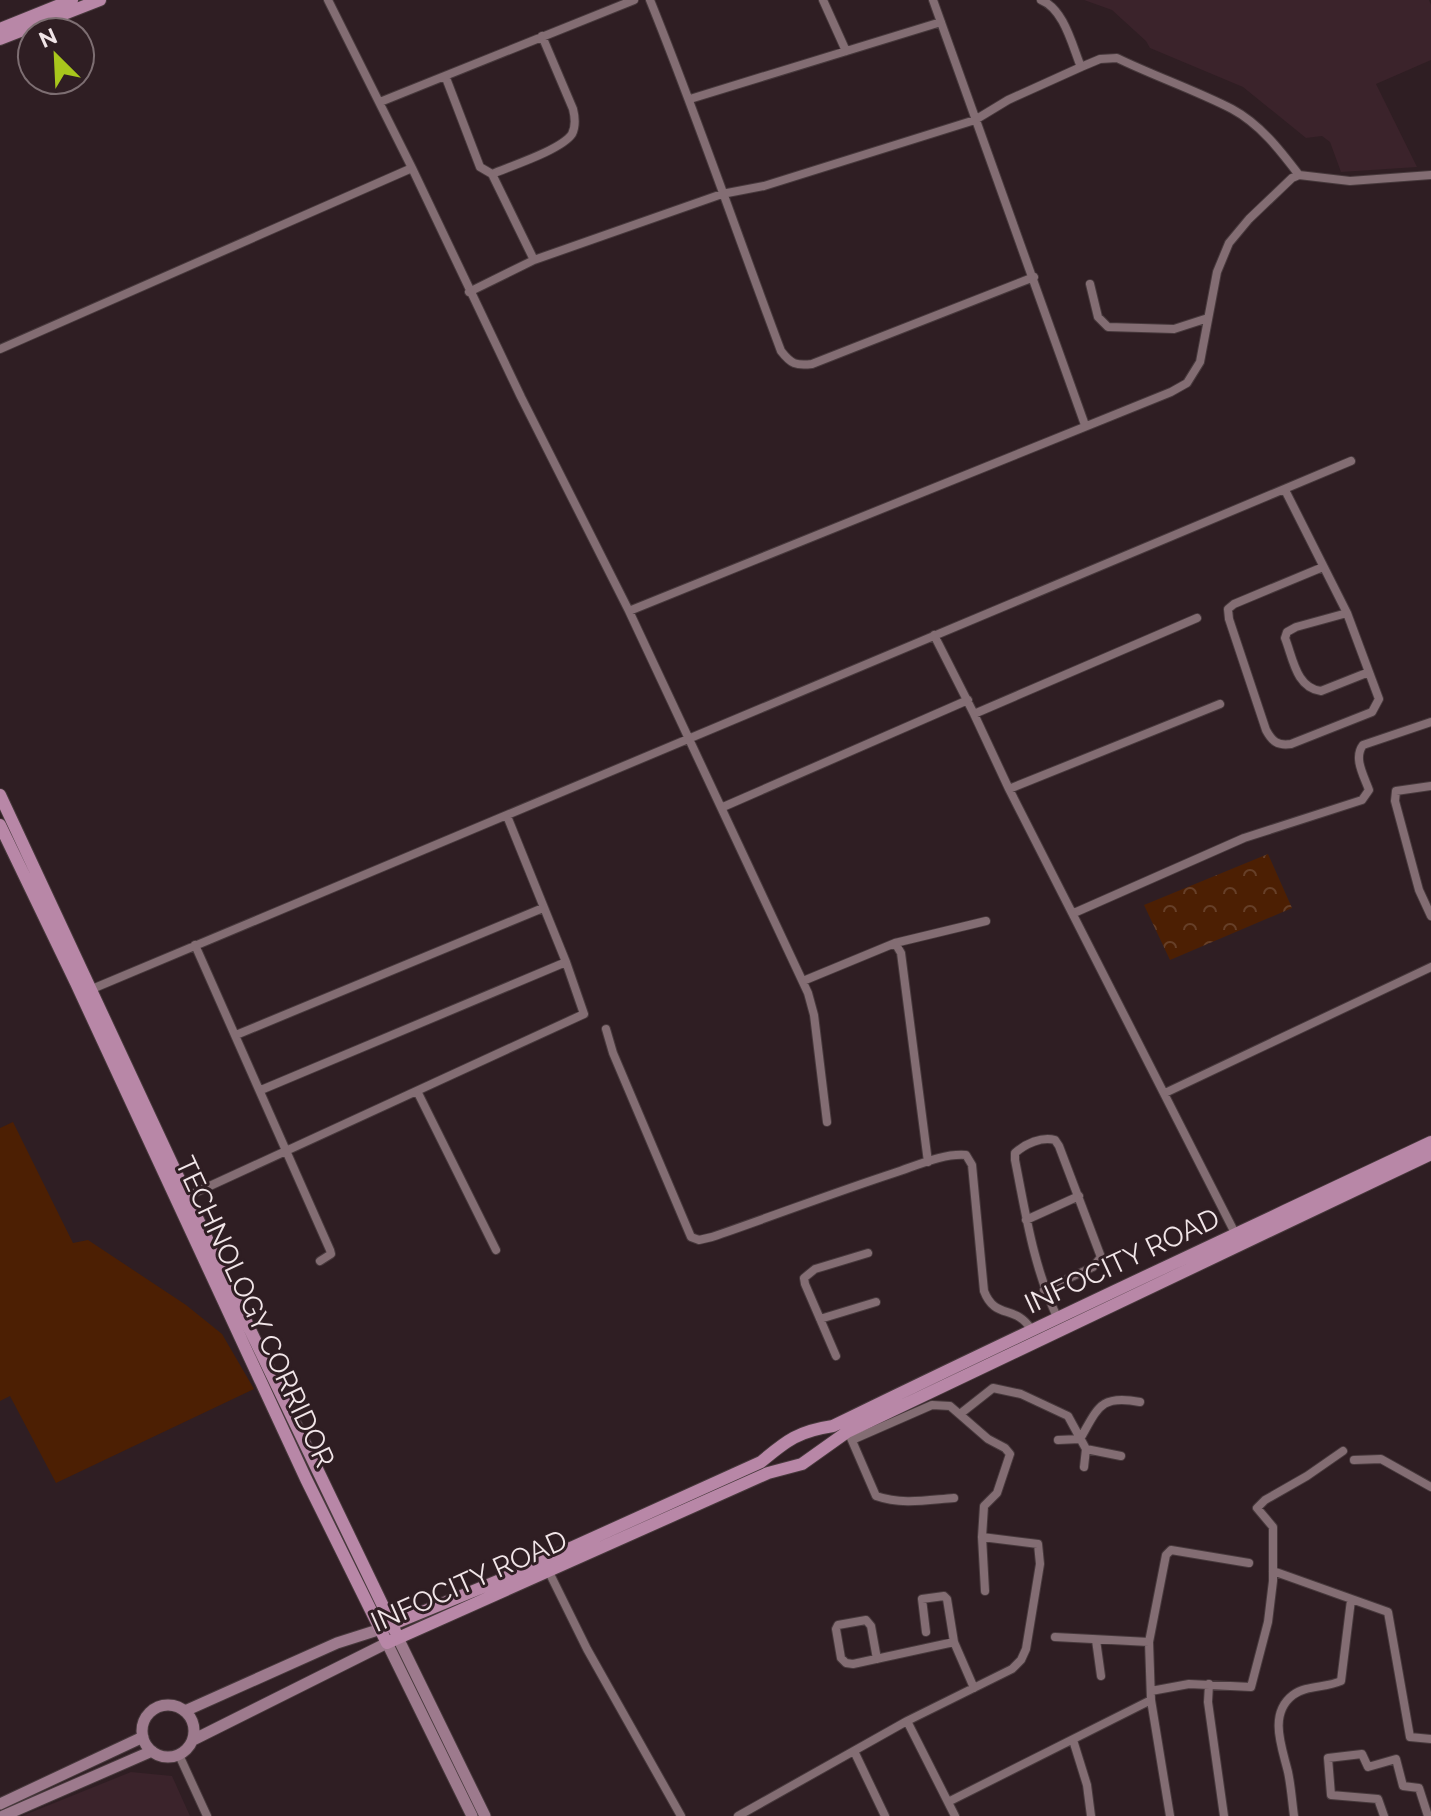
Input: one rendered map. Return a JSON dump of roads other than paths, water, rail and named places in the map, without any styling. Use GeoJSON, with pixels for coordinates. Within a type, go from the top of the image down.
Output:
{"type":"FeatureCollection","features":[{"type":"Feature","properties":{"kind":"main road"},"geometry":{"type":"LineString","coordinates":[[0,29],[72,0]]}},
{"type":"Feature","properties":{"kind":"main road"},"geometry":{"type":"LineString","coordinates":[[0,39],[100,0]]}},
{"type":"Feature","properties":{"kind":"main road"},"geometry":{"type":"LineString","coordinates":[[0,795],[92,989],[163,1158],[188,1196],[392,1640]]}},
{"type":"Feature","properties":{"kind":"main road","name":"TECHNOLOGY CORRIDOR"},"geometry":{"type":"LineString","coordinates":[[0,825],[163,1158],[306,1479],[387,1627]]}},
{"type":"Feature","properties":{"kind":"main road","name":"INFOCITY ROAD"},"geometry":{"type":"LineString","coordinates":[[387,1627],[764,1467],[802,1464],[843,1434],[1031,1329],[1171,1272],[1236,1235],[1431,1142]]}},
{"type":"Feature","properties":{"kind":"main road","name":"INFOCITY ROAD"},"geometry":{"type":"LineString","coordinates":[[392,1640],[549,1572],[764,1467],[784,1442],[798,1434],[843,1434],[1171,1272],[1431,1154]]}},
{"type":"Feature","properties":{"kind":"street"},"geometry":{"type":"LineString","coordinates":[[328,0],[412,168],[469,292],[629,611],[803,981],[814,1015],[827,1122]]}},
{"type":"Feature","properties":{"kind":"street"},"geometry":{"type":"LineString","coordinates":[[380,102],[634,0]]}},
{"type":"Feature","properties":{"kind":"street"},"geometry":{"type":"LineString","coordinates":[[650,0],[690,99],[781,351],[789,361],[798,366],[812,364],[1034,277]]}},
{"type":"Feature","properties":{"kind":"street"},"geometry":{"type":"LineString","coordinates":[[823,0],[846,51]]}},
{"type":"Feature","properties":{"kind":"street"},"geometry":{"type":"LineString","coordinates":[[933,0],[1085,425]]}},
{"type":"Feature","properties":{"kind":"street"},"geometry":{"type":"LineString","coordinates":[[1041,0],[1050,4],[1059,17],[1081,67]]}},
{"type":"Feature","properties":{"kind":"street"},"geometry":{"type":"LineString","coordinates":[[690,99],[941,22]]}},
{"type":"Feature","properties":{"kind":"street"},"geometry":{"type":"LineString","coordinates":[[492,174],[557,146],[572,134],[576,120],[573,109],[542,36]]}},
{"type":"Feature","properties":{"kind":"street"},"geometry":{"type":"LineString","coordinates":[[469,292],[534,260],[722,194],[764,186],[975,120],[1008,100],[1100,59],[1117,58],[1233,110],[1277,146],[1299,175]]}},
{"type":"Feature","properties":{"kind":"street"},"geometry":{"type":"LineString","coordinates":[[446,78],[480,167],[492,174],[534,260]]}},
{"type":"Feature","properties":{"kind":"street"},"geometry":{"type":"LineString","coordinates":[[0,349],[412,168]]}},
{"type":"Feature","properties":{"kind":"street"},"geometry":{"type":"LineString","coordinates":[[629,611],[1187,383],[1200,362],[1217,272],[1229,243],[1292,178],[1299,175],[1350,181],[1431,175]]}},
{"type":"Feature","properties":{"kind":"street"},"geometry":{"type":"LineString","coordinates":[[1090,284],[1098,317],[1108,327],[1174,329],[1208,318]]}},
{"type":"Feature","properties":{"kind":"street"},"geometry":{"type":"LineString","coordinates":[[92,989],[1351,461]]}},
{"type":"Feature","properties":{"kind":"street"},"geometry":{"type":"LineString","coordinates":[[1285,490],[1347,613],[1379,699],[1372,712],[1291,744],[1281,745],[1272,740],[1266,730],[1228,609],[1323,567]]}},
{"type":"Feature","properties":{"kind":"street"},"geometry":{"type":"LineString","coordinates":[[1347,613],[1287,632],[1285,638],[1295,666],[1307,686],[1321,691],[1369,672]]}},
{"type":"Feature","properties":{"kind":"street"},"geometry":{"type":"LineString","coordinates":[[974,714],[1197,618]]}},
{"type":"Feature","properties":{"kind":"street"},"geometry":{"type":"LineString","coordinates":[[934,635],[1236,1235]]}},
{"type":"Feature","properties":{"kind":"street"},"geometry":{"type":"LineString","coordinates":[[723,807],[968,700]]}},
{"type":"Feature","properties":{"kind":"street"},"geometry":{"type":"LineString","coordinates":[[1009,789],[1220,704]]}},
{"type":"Feature","properties":{"kind":"street"},"geometry":{"type":"LineString","coordinates":[[1074,913],[1244,838],[1362,800],[1369,790],[1358,757],[1363,745],[1431,722]]}},
{"type":"Feature","properties":{"kind":"street"},"geometry":{"type":"LineString","coordinates":[[1431,786],[1396,791],[1395,801],[1419,890],[1431,916]]}},
{"type":"Feature","properties":{"kind":"street"},"geometry":{"type":"LineString","coordinates":[[188,1196],[584,1014],[507,816]]}},
{"type":"Feature","properties":{"kind":"street"},"geometry":{"type":"LineString","coordinates":[[236,1035],[543,908]]}},
{"type":"Feature","properties":{"kind":"street"},"geometry":{"type":"LineString","coordinates":[[803,981],[895,943],[986,921]]}},
{"type":"Feature","properties":{"kind":"street"},"geometry":{"type":"LineString","coordinates":[[895,943],[901,953],[928,1162]]}},
{"type":"Feature","properties":{"kind":"street"},"geometry":{"type":"LineString","coordinates":[[195,945],[330,1250],[331,1254],[320,1261]]}},
{"type":"Feature","properties":{"kind":"street"},"geometry":{"type":"LineString","coordinates":[[261,1090],[566,962]]}},
{"type":"Feature","properties":{"kind":"street"},"geometry":{"type":"LineString","coordinates":[[1165,1093],[1431,967]]}},
{"type":"Feature","properties":{"kind":"street"},"geometry":{"type":"LineString","coordinates":[[606,1029],[691,1237],[699,1240],[712,1237],[928,1162],[966,1155],[970,1159],[978,1212],[984,1291],[988,1303],[995,1309],[1018,1315],[1031,1329]]}},
{"type":"Feature","properties":{"kind":"street"},"geometry":{"type":"LineString","coordinates":[[417,1091],[496,1250]]}},
{"type":"Feature","properties":{"kind":"street"},"geometry":{"type":"LineString","coordinates":[[1044,1290],[1093,1267],[1101,1257],[1059,1146],[1055,1140],[1044,1138],[1015,1153],[1032,1252],[1044,1290],[1057,1317]]}},
{"type":"Feature","properties":{"kind":"street"},"geometry":{"type":"LineString","coordinates":[[1026,1220],[1079,1196]]}},
{"type":"Feature","properties":{"kind":"street"},"geometry":{"type":"LineString","coordinates":[[836,1356],[805,1284],[807,1273],[868,1253]]}},
{"type":"Feature","properties":{"kind":"street"},"geometry":{"type":"LineString","coordinates":[[820,1319],[876,1302]]}},
{"type":"Feature","properties":{"kind":"street"},"geometry":{"type":"LineString","coordinates":[[960,1414],[993,1388],[1068,1416],[1086,1449],[1084,1467]]}},
{"type":"Feature","properties":{"kind":"street"},"geometry":{"type":"LineString","coordinates":[[1080,1439],[1090,1418],[1102,1404],[1115,1399],[1140,1402]]}},
{"type":"Feature","properties":{"kind":"street"},"geometry":{"type":"LineString","coordinates":[[954,1498],[906,1502],[876,1496],[843,1434],[932,1405],[950,1406],[988,1439],[1005,1448],[1010,1454],[997,1493],[984,1506],[985,1591]]}},
{"type":"Feature","properties":{"kind":"street"},"geometry":{"type":"LineString","coordinates":[[1058,1440],[1080,1439]]}},
{"type":"Feature","properties":{"kind":"street"},"geometry":{"type":"LineString","coordinates":[[1086,1449],[1121,1456]]}},
{"type":"Feature","properties":{"kind":"street"},"geometry":{"type":"LineString","coordinates":[[948,1802],[1073,1740],[1166,1687],[1209,1684],[1251,1687],[1268,1622],[1273,1571],[1273,1527],[1257,1508],[1343,1451]]}},
{"type":"Feature","properties":{"kind":"street"},"geometry":{"type":"LineString","coordinates":[[1354,1460],[1381,1459],[1431,1487]]}},
{"type":"Feature","properties":{"kind":"street"},"geometry":{"type":"LineString","coordinates":[[738,1816],[907,1721],[1012,1669],[1021,1660],[1026,1649],[1040,1564],[1038,1544],[982,1537]]}},
{"type":"Feature","properties":{"kind":"street"},"geometry":{"type":"LineString","coordinates":[[1170,1816],[1151,1695],[1149,1642],[1166,1555],[1171,1550],[1249,1563]]}},
{"type":"Feature","properties":{"kind":"street"},"geometry":{"type":"LineString","coordinates":[[1273,1571],[1388,1612],[1410,1737],[1431,1739]]}},
{"type":"Feature","properties":{"kind":"street"},"geometry":{"type":"LineString","coordinates":[[549,1572],[594,1662],[681,1816]]}},
{"type":"Feature","properties":{"kind":"street"},"geometry":{"type":"LineString","coordinates":[[926,1632],[922,1599],[944,1596],[954,1642],[974,1688]]}},
{"type":"Feature","properties":{"kind":"street"},"geometry":{"type":"LineString","coordinates":[[1294,1816],[1288,1770],[1280,1744],[1281,1708],[1294,1693],[1341,1681],[1351,1600]]}},
{"type":"Feature","properties":{"kind":"street"},"geometry":{"type":"LineString","coordinates":[[877,1659],[871,1626],[866,1620],[838,1625],[841,1658],[846,1663],[877,1659],[954,1642]]}},
{"type":"Feature","properties":{"kind":"street","name":"INFOCITY ROAD"},"geometry":{"type":"LineString","coordinates":[[185,1711],[337,1643],[387,1627]]}},
{"type":"Feature","properties":{"kind":"street"},"geometry":{"type":"LineString","coordinates":[[1055,1637],[1149,1642]]}},
{"type":"Feature","properties":{"kind":"street"},"geometry":{"type":"LineString","coordinates":[[392,1640],[472,1816]]}},
{"type":"Feature","properties":{"kind":"street"},"geometry":{"type":"LineString","coordinates":[[392,1640],[485,1816]]}},
{"type":"Feature","properties":{"kind":"street","name":"INFOCITY ROAD"},"geometry":{"type":"LineString","coordinates":[[193,1740],[392,1640]]}},
{"type":"Feature","properties":{"kind":"street"},"geometry":{"type":"LineString","coordinates":[[1096,1640],[1101,1676]]}},
{"type":"Feature","properties":{"kind":"street"},"geometry":{"type":"LineString","coordinates":[[1209,1684],[1208,1702],[1224,1816]]}},
{"type":"Feature","properties":{"kind":"street"},"geometry":{"type":"LineString","coordinates":[[172,1706],[185,1711],[193,1724],[193,1740],[179,1755],[165,1757],[152,1751],[143,1737],[144,1722],[157,1708],[172,1706]]}},
{"type":"Feature","properties":{"kind":"street"},"geometry":{"type":"LineString","coordinates":[[907,1721],[955,1816]]}},
{"type":"Feature","properties":{"kind":"street"},"geometry":{"type":"LineString","coordinates":[[0,1804],[143,1737]]}},
{"type":"Feature","properties":{"kind":"street"},"geometry":{"type":"LineString","coordinates":[[1073,1740],[1087,1785],[1091,1816]]}},
{"type":"Feature","properties":{"kind":"street"},"geometry":{"type":"LineString","coordinates":[[3,1816],[152,1751]]}},
{"type":"Feature","properties":{"kind":"street"},"geometry":{"type":"LineString","coordinates":[[854,1751],[885,1816]]}},
{"type":"Feature","properties":{"kind":"street"},"geometry":{"type":"LineString","coordinates":[[1384,1816],[1378,1799],[1331,1795],[1328,1758],[1362,1754],[1368,1767],[1396,1759],[1403,1786],[1419,1788],[1429,1816]]}},
{"type":"Feature","properties":{"kind":"street"},"geometry":{"type":"LineString","coordinates":[[179,1755],[207,1816]]}}]}
